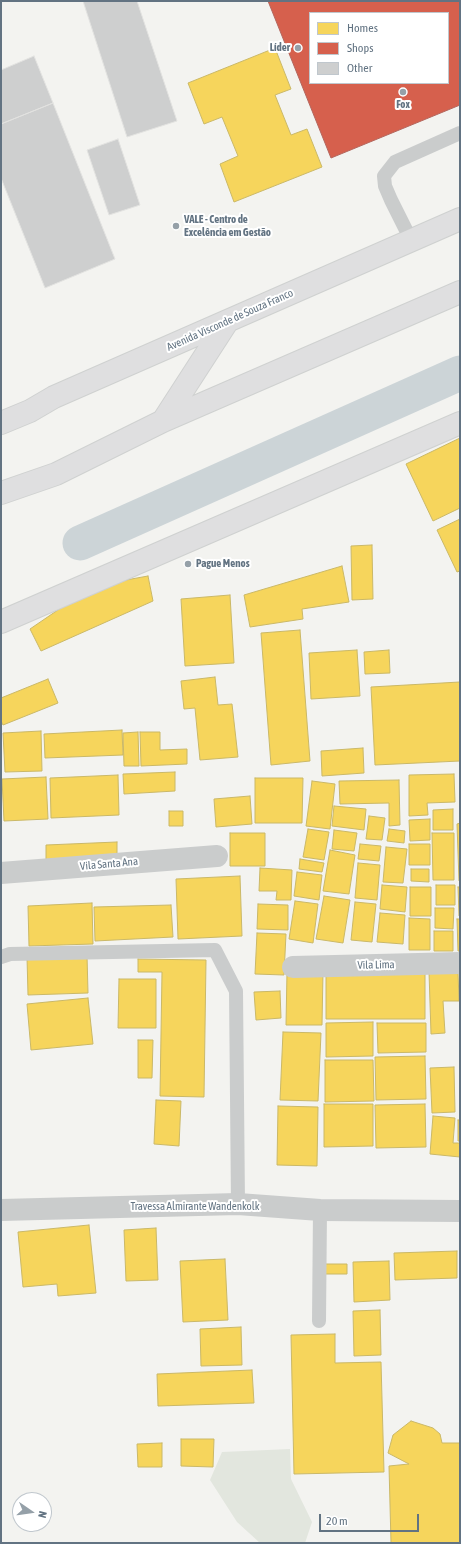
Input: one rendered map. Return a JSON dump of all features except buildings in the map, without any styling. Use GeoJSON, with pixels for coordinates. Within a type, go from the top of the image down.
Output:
{"type":"FeatureCollection","features":[{"type":"Feature","properties":{"kind":"main road","name":"Avenida Visconde de Souza Franco"},"geometry":{"type":"LineString","coordinates":[[1,423],[54,397],[460,219]]}},
{"type":"Feature","properties":{"kind":"main road"},"geometry":{"type":"LineString","coordinates":[[1,493],[56,474],[163,421],[460,292]]}},
{"type":"Feature","properties":{"kind":"main road"},"geometry":{"type":"LineString","coordinates":[[163,421],[228,322]]}},
{"type":"Feature","properties":{"kind":"main road"},"geometry":{"type":"LineString","coordinates":[[1,622],[460,423]]}},
{"type":"Feature","properties":{"kind":"street","name":"Vila Santa Ana"},"geometry":{"type":"LineString","coordinates":[[1,873],[217,856]]}},
{"type":"Feature","properties":{"kind":"street","name":"Vila Lima"},"geometry":{"type":"LineString","coordinates":[[292,967],[460,963]]}},
{"type":"Feature","properties":{"kind":"street","name":"Travessa Almirante Wandenkolk"},"geometry":{"type":"LineString","coordinates":[[1,1210],[238,1204],[320,1210],[460,1211]]}},
{"type":"Feature","properties":{"kind":"lane"},"geometry":{"type":"LineString","coordinates":[[411,240],[385,186],[384,176],[395,162],[460,133]]}},
{"type":"Feature","properties":{"kind":"lane"},"geometry":{"type":"LineString","coordinates":[[1,957],[10,954],[215,950],[236,991],[238,1204]]}},
{"type":"Feature","properties":{"kind":"lane"},"geometry":{"type":"LineString","coordinates":[[319,1321],[320,1210]]}},
{"type":"Feature","properties":{"kind":"shaded area"},"geometry":{"type":"Polygon","coordinates":[[[290,1449],[291,1479],[312,1522],[305,1543],[260,1543],[237,1522],[210,1480],[222,1452],[290,1449]]]}},
{"type":"Feature","properties":{"kind":"waterway"},"geometry":{"type":"LineString","coordinates":[[80,543],[460,373]]}},
{"type":"Feature","properties":{"kind":"place","name":"Líder"},"geometry":{"type":"Point","coordinates":[298,48]}},
{"type":"Feature","properties":{"kind":"place","name":"Fox"},"geometry":{"type":"Point","coordinates":[403,92]}},
{"type":"Feature","properties":{"kind":"place","name":"VALE - Centro de Excelência em Gestão"},"geometry":{"type":"Point","coordinates":[176,226]}},
{"type":"Feature","properties":{"kind":"place","name":"Pague Menos"},"geometry":{"type":"Point","coordinates":[188,564]}}]}
